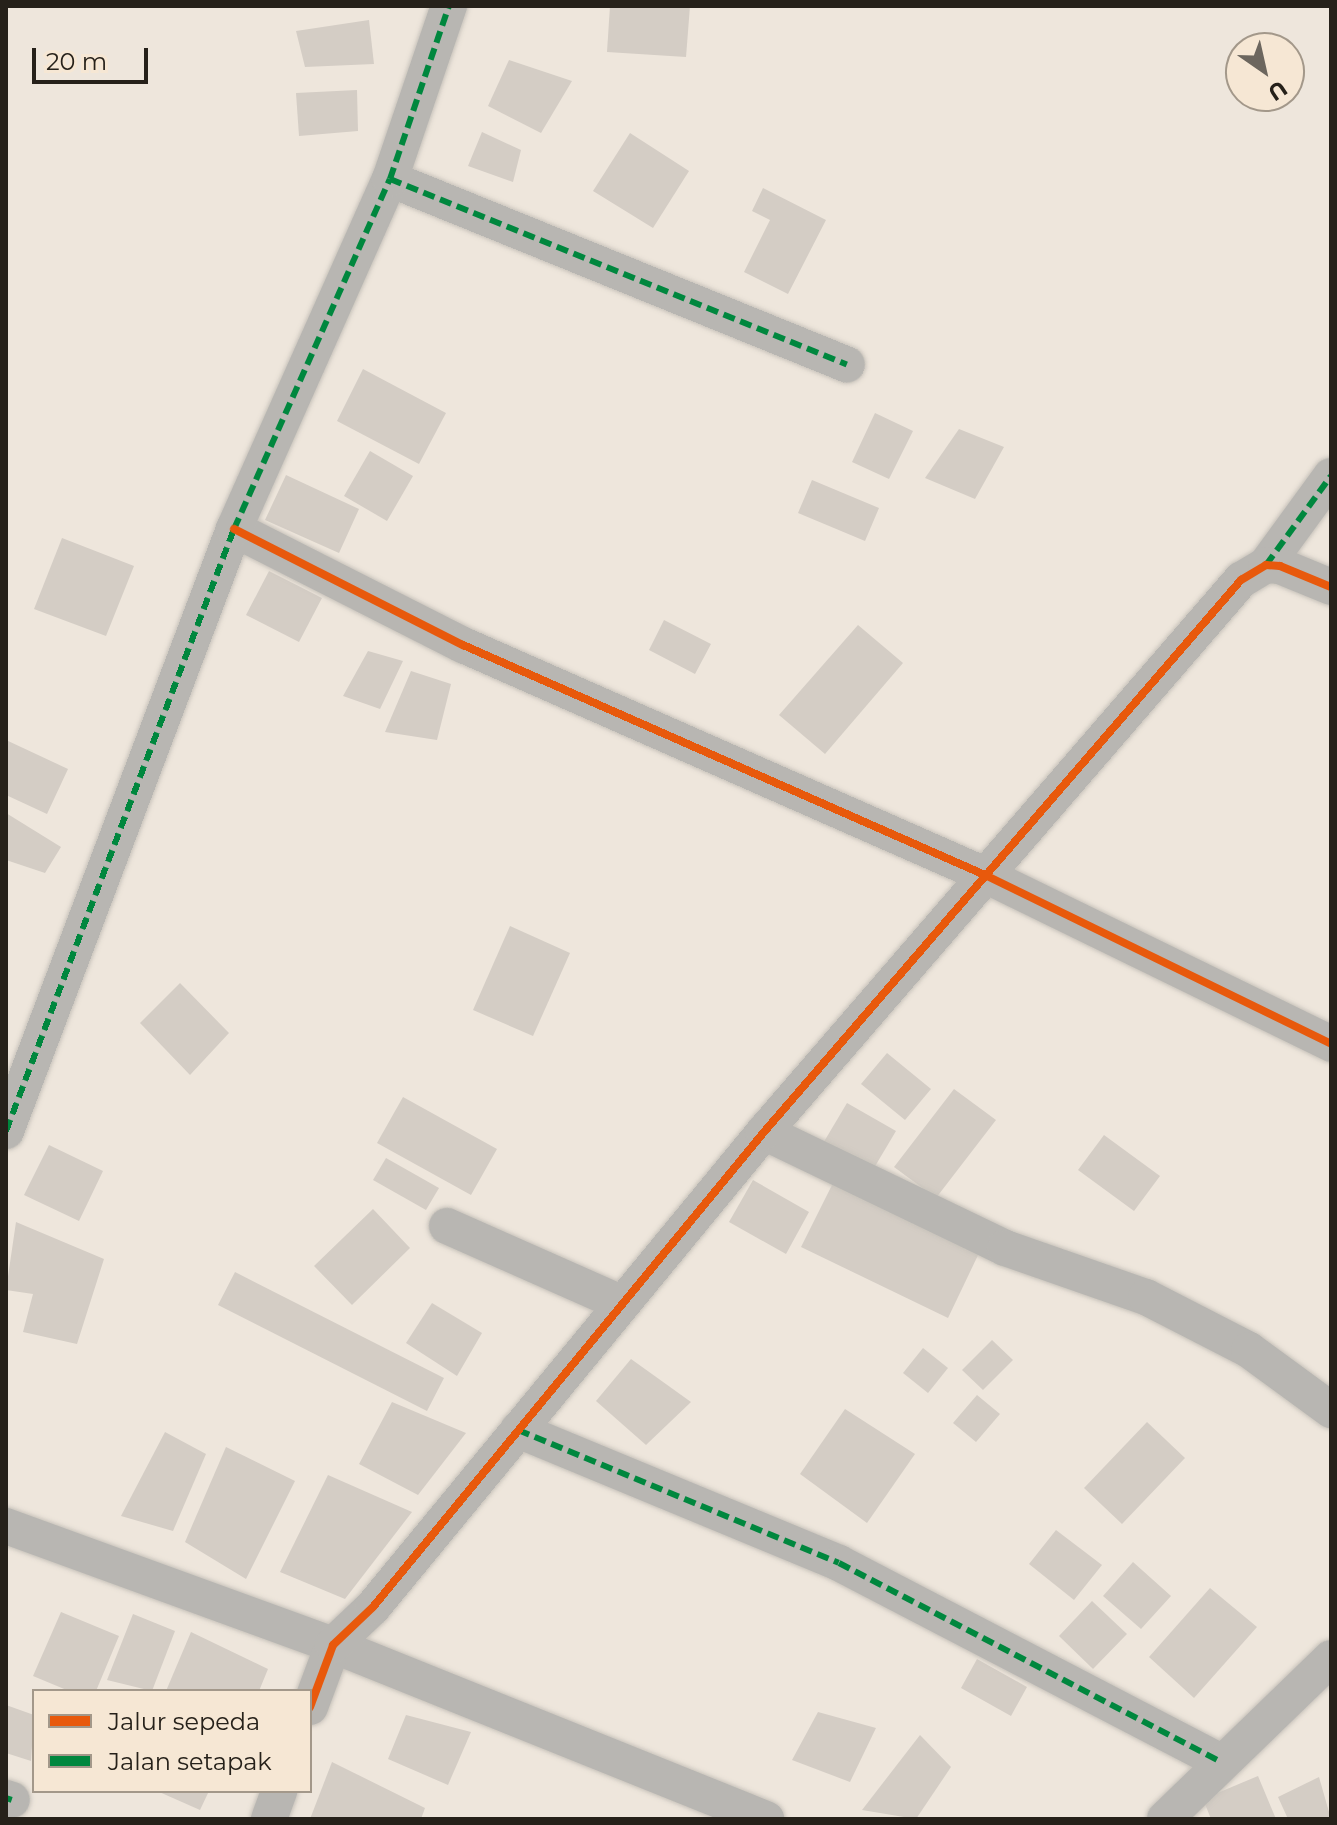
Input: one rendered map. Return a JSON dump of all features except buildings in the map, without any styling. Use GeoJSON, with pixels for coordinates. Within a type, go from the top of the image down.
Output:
{"type":"FeatureCollection","features":[{"type":"Feature","properties":{"kind":"street"},"geometry":{"type":"LineString","coordinates":[[6,1131],[234,529],[390,179],[449,6]]}},
{"type":"Feature","properties":{"kind":"street"},"geometry":{"type":"LineString","coordinates":[[390,179],[847,365]]}},
{"type":"Feature","properties":{"kind":"street"},"geometry":{"type":"LineString","coordinates":[[312,1702],[333,1645],[373,1607],[621,1303],[985,875],[1241,580],[1266,565],[1331,476]]}},
{"type":"Feature","properties":{"kind":"street"},"geometry":{"type":"LineString","coordinates":[[234,529],[463,645],[985,875],[1331,1044]]}},
{"type":"Feature","properties":{"kind":"street"},"geometry":{"type":"LineString","coordinates":[[1266,565],[1331,587]]}},
{"type":"Feature","properties":{"kind":"street"},"geometry":{"type":"LineString","coordinates":[[764,1132],[1005,1248],[1146,1297],[1249,1350],[1331,1410]]}},
{"type":"Feature","properties":{"kind":"street"},"geometry":{"type":"LineString","coordinates":[[447,1226],[621,1303]]}},
{"type":"Feature","properties":{"kind":"street"},"geometry":{"type":"LineString","coordinates":[[518,1430],[839,1563],[1220,1761]]}},
{"type":"Feature","properties":{"kind":"street"},"geometry":{"type":"LineString","coordinates":[[6,1526],[333,1645],[766,1819]]}},
{"type":"Feature","properties":{"kind":"street"},"geometry":{"type":"LineString","coordinates":[[1165,1819],[1220,1761],[1331,1658]]}},
{"type":"Feature","properties":{"kind":"street"},"geometry":{"type":"LineString","coordinates":[[269,1819],[278,1793]]}},
{"type":"Feature","properties":{"kind":"marked path"},"geometry":{"type":"LineString","coordinates":[[6,1131],[234,529],[390,179],[449,6]]}},
{"type":"Feature","properties":{"kind":"marked path"},"geometry":{"type":"LineString","coordinates":[[390,179],[847,365]]}},
{"type":"Feature","properties":{"kind":"marked path"},"geometry":{"type":"LineString","coordinates":[[1266,565],[1331,476]]}},
{"type":"Feature","properties":{"kind":"marked path"},"geometry":{"type":"LineString","coordinates":[[518,1430],[839,1563],[1220,1761]]}},
{"type":"Feature","properties":{"kind":"marked path"},"geometry":{"type":"LineString","coordinates":[[6,1798],[12,1800]]}},
{"type":"Feature","properties":{"kind":"cycle path"},"geometry":{"type":"LineString","coordinates":[[234,529],[463,645],[985,875],[1331,1044]]}},
{"type":"Feature","properties":{"kind":"cycle path"},"geometry":{"type":"LineString","coordinates":[[312,1702],[333,1645],[373,1607],[764,1132],[1241,580],[1266,565],[1280,566],[1331,587]]}}]}
